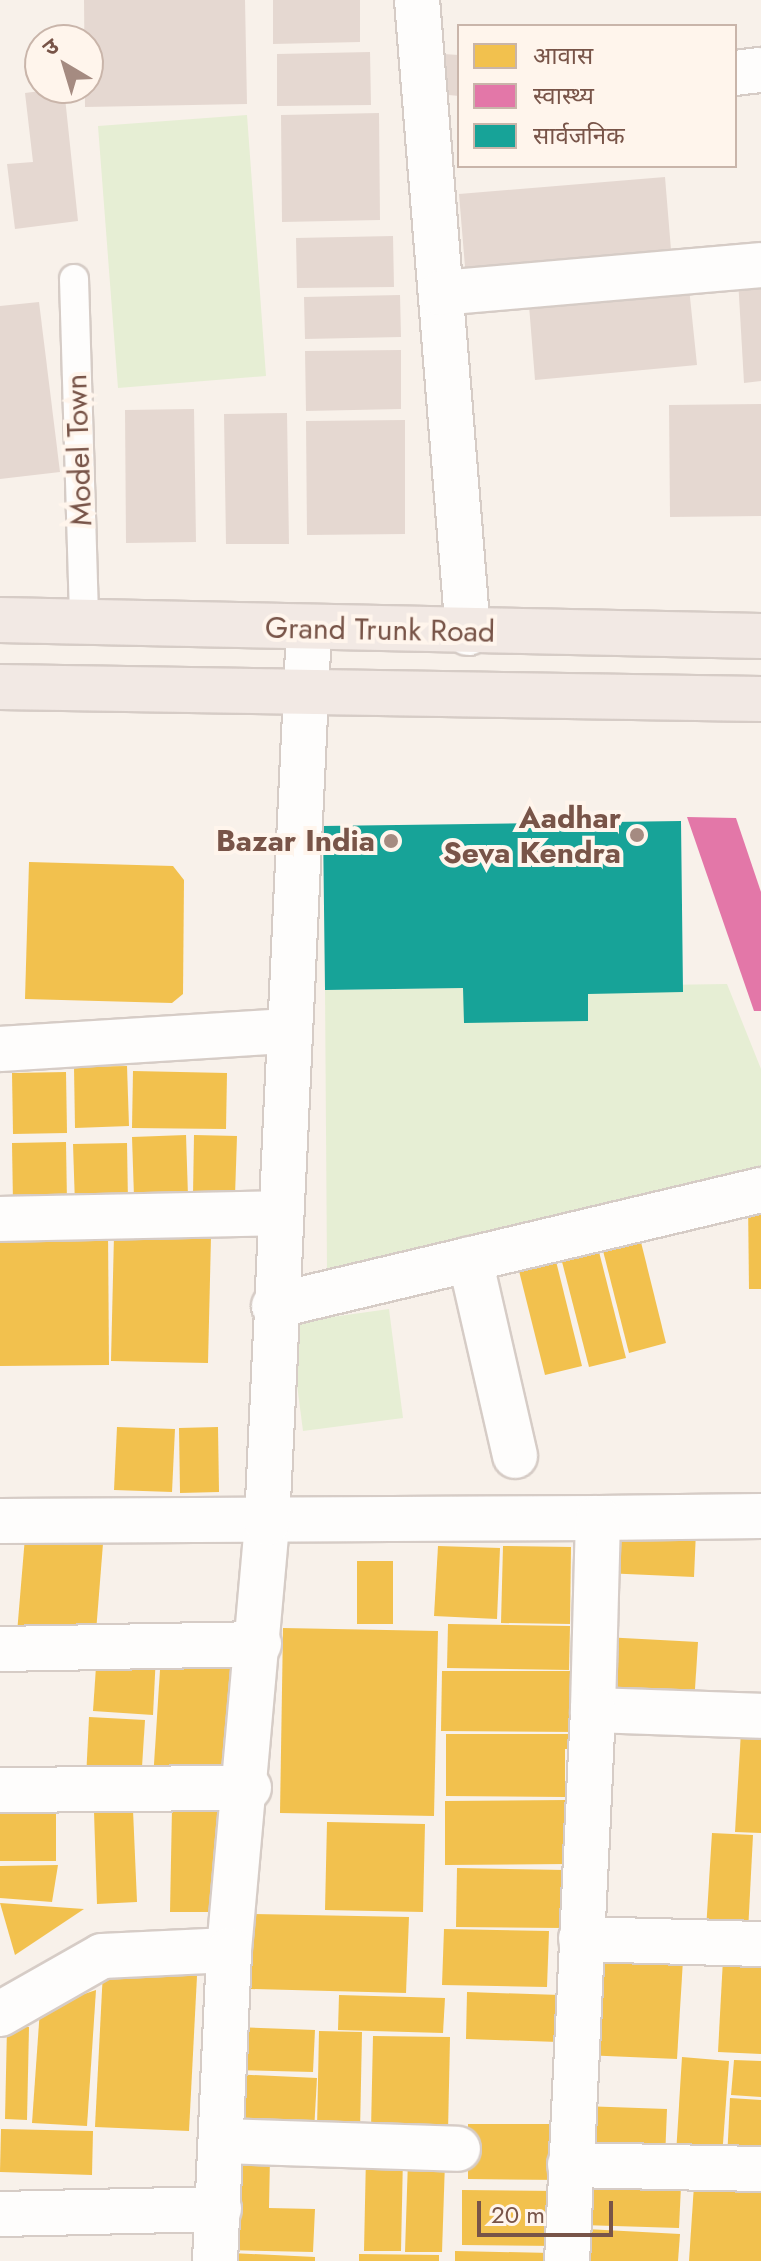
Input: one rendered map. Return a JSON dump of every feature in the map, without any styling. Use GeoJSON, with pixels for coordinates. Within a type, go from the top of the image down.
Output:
{"type":"FeatureCollection","features":[{"type":"Feature","properties":{"kind":"highway","name":"Grand Trunk Road"},"geometry":{"type":"LineString","coordinates":[[0,620],[468,633],[761,636]]}},
{"type":"Feature","properties":{"kind":"highway","name":"Grand Trunk Road"},"geometry":{"type":"LineString","coordinates":[[0,687],[761,699]]}},
{"type":"Feature","properties":{"kind":"street"},"geometry":{"type":"LineString","coordinates":[[417,0],[468,633]]}},
{"type":"Feature","properties":{"kind":"street"},"geometry":{"type":"LineString","coordinates":[[737,73],[761,70]]}},
{"type":"Feature","properties":{"kind":"street"},"geometry":{"type":"LineString","coordinates":[[441,293],[761,265]]}},
{"type":"Feature","properties":{"kind":"street"},"geometry":{"type":"LineString","coordinates":[[215,2261],[229,1950],[249,1788],[267,1523],[274,1306],[309,628]]}},
{"type":"Feature","properties":{"kind":"street"},"geometry":{"type":"LineString","coordinates":[[0,1049],[289,1031]]}},
{"type":"Feature","properties":{"kind":"street"},"geometry":{"type":"LineString","coordinates":[[274,1306],[761,1190]]}},
{"type":"Feature","properties":{"kind":"street"},"geometry":{"type":"LineString","coordinates":[[0,1219],[279,1213]]}},
{"type":"Feature","properties":{"kind":"street"},"geometry":{"type":"LineString","coordinates":[[470,1259],[515,1456]]}},
{"type":"Feature","properties":{"kind":"street"},"geometry":{"type":"LineString","coordinates":[[0,1521],[267,1523],[761,1516]]}},
{"type":"Feature","properties":{"kind":"street"},"geometry":{"type":"LineString","coordinates":[[567,2261],[593,1710],[598,1518]]}},
{"type":"Feature","properties":{"kind":"street"},"geometry":{"type":"LineString","coordinates":[[0,1649],[259,1644]]}},
{"type":"Feature","properties":{"kind":"street"},"geometry":{"type":"LineString","coordinates":[[593,1710],[761,1716]]}},
{"type":"Feature","properties":{"kind":"street"},"geometry":{"type":"LineString","coordinates":[[0,1790],[249,1788]]}},
{"type":"Feature","properties":{"kind":"street"},"geometry":{"type":"LineString","coordinates":[[581,1939],[761,1944]]}},
{"type":"Feature","properties":{"kind":"street"},"geometry":{"type":"LineString","coordinates":[[0,2014],[102,1956],[229,1950]]}},
{"type":"Feature","properties":{"kind":"street"},"geometry":{"type":"LineString","coordinates":[[221,2141],[458,2149]]}},
{"type":"Feature","properties":{"kind":"street"},"geometry":{"type":"LineString","coordinates":[[570,2165],[761,2169]]}},
{"type":"Feature","properties":{"kind":"street"},"geometry":{"type":"LineString","coordinates":[[0,2214],[219,2209]]}},
{"type":"Feature","properties":{"kind":"lane","name":"Model Town"},"geometry":{"type":"LineString","coordinates":[[74,279],[84,622]]}},
{"type":"Feature","properties":{"kind":"green space"},"geometry":{"type":"Polygon","coordinates":[[[247,115],[266,376],[118,388],[98,126],[247,115]]]}},
{"type":"Feature","properties":{"kind":"green space"},"geometry":{"type":"Polygon","coordinates":[[[727,984],[761,1069],[761,1177],[327,1271],[325,990],[727,984]]]}},
{"type":"Feature","properties":{"kind":"green space"},"geometry":{"type":"Polygon","coordinates":[[[389,1309],[403,1418],[303,1431],[289,1323],[389,1309]]]}},
{"type":"Feature","properties":{"kind":"building: आवास"},"geometry":{"type":"Polygon","coordinates":[[[29,862],[173,866],[184,880],[183,994],[172,1003],[25,999],[29,862]]]}},
{"type":"Feature","properties":{"kind":"building: आवास"},"geometry":{"type":"Polygon","coordinates":[[[127,1066],[129,1126],[75,1128],[74,1067],[127,1066]]]}},
{"type":"Feature","properties":{"kind":"building: आवास"},"geometry":{"type":"Polygon","coordinates":[[[133,1071],[227,1073],[226,1129],[132,1128],[133,1071]]]}},
{"type":"Feature","properties":{"kind":"building: आवास"},"geometry":{"type":"Polygon","coordinates":[[[66,1072],[67,1133],[13,1134],[12,1073],[66,1072]]]}},
{"type":"Feature","properties":{"kind":"building: आवास"},"geometry":{"type":"Polygon","coordinates":[[[186,1135],[188,1196],[134,1197],[132,1137],[186,1135]]]}},
{"type":"Feature","properties":{"kind":"building: आवास"},"geometry":{"type":"Polygon","coordinates":[[[194,1135],[237,1136],[235,1196],[193,1195],[194,1135]]]}},
{"type":"Feature","properties":{"kind":"building: आवास"},"geometry":{"type":"Polygon","coordinates":[[[66,1142],[67,1203],[13,1204],[12,1143],[66,1142]]]}},
{"type":"Feature","properties":{"kind":"building: आवास"},"geometry":{"type":"Polygon","coordinates":[[[127,1143],[128,1203],[75,1205],[73,1144],[127,1143]]]}},
{"type":"Feature","properties":{"kind":"building: आवास"},"geometry":{"type":"Polygon","coordinates":[[[748,1200],[761,1200],[761,1289],[749,1289],[748,1200]]]}},
{"type":"Feature","properties":{"kind":"building: आवास"},"geometry":{"type":"Polygon","coordinates":[[[637,1226],[666,1343],[629,1353],[599,1235],[637,1226]]]}},
{"type":"Feature","properties":{"kind":"building: आवास"},"geometry":{"type":"Polygon","coordinates":[[[108,1230],[109,1365],[0,1366],[0,1232],[108,1230]]]}},
{"type":"Feature","properties":{"kind":"building: आवास"},"geometry":{"type":"Polygon","coordinates":[[[114,1235],[211,1237],[208,1363],[111,1361],[114,1235]]]}},
{"type":"Feature","properties":{"kind":"building: आवास"},"geometry":{"type":"Polygon","coordinates":[[[596,1240],[626,1358],[589,1367],[559,1250],[596,1240]]]}},
{"type":"Feature","properties":{"kind":"building: आवास"},"geometry":{"type":"Polygon","coordinates":[[[553,1249],[582,1366],[545,1375],[516,1259],[553,1249]]]}},
{"type":"Feature","properties":{"kind":"building: आवास"},"geometry":{"type":"Polygon","coordinates":[[[117,1427],[175,1429],[172,1492],[114,1490],[117,1427]]]}},
{"type":"Feature","properties":{"kind":"building: आवास"},"geometry":{"type":"Polygon","coordinates":[[[218,1427],[219,1492],[180,1493],[179,1428],[218,1427]]]}},
{"type":"Feature","properties":{"kind":"building: आवास"},"geometry":{"type":"Polygon","coordinates":[[[606,1527],[696,1531],[694,1577],[604,1573],[606,1527]]]}},
{"type":"Feature","properties":{"kind":"building: आवास"},"geometry":{"type":"Polygon","coordinates":[[[104,1531],[96,1632],[17,1633],[25,1537],[104,1531]]]}},
{"type":"Feature","properties":{"kind":"building: आवास"},"geometry":{"type":"Polygon","coordinates":[[[438,1546],[500,1548],[497,1619],[434,1616],[438,1546]]]}},
{"type":"Feature","properties":{"kind":"building: आवास"},"geometry":{"type":"Polygon","coordinates":[[[503,1546],[571,1547],[570,1624],[501,1623],[503,1546]]]}},
{"type":"Feature","properties":{"kind":"building: आवास"},"geometry":{"type":"Polygon","coordinates":[[[357,1561],[393,1561],[393,1624],[357,1624],[357,1561]]]}},
{"type":"Feature","properties":{"kind":"building: आवास"},"geometry":{"type":"Polygon","coordinates":[[[448,1624],[570,1626],[569,1670],[447,1668],[448,1624]]]}},
{"type":"Feature","properties":{"kind":"building: आवास"},"geometry":{"type":"Polygon","coordinates":[[[283,1628],[438,1631],[434,1816],[280,1813],[283,1628]]]}},
{"type":"Feature","properties":{"kind":"building: आवास"},"geometry":{"type":"Polygon","coordinates":[[[604,1637],[698,1642],[694,1705],[600,1700],[604,1637]]]}},
{"type":"Feature","properties":{"kind":"building: आवास"},"geometry":{"type":"Polygon","coordinates":[[[97,1652],[156,1655],[153,1715],[93,1711],[97,1652]]]}},
{"type":"Feature","properties":{"kind":"building: आवास"},"geometry":{"type":"Polygon","coordinates":[[[161,1654],[231,1658],[223,1785],[153,1780],[161,1654]]]}},
{"type":"Feature","properties":{"kind":"building: आवास"},"geometry":{"type":"Polygon","coordinates":[[[442,1671],[577,1671],[576,1732],[441,1731],[442,1671]]]}},
{"type":"Feature","properties":{"kind":"building: आवास"},"geometry":{"type":"Polygon","coordinates":[[[89,1717],[145,1720],[141,1782],[86,1779],[89,1717]]]}},
{"type":"Feature","properties":{"kind":"building: आवास"},"geometry":{"type":"Polygon","coordinates":[[[741,1732],[761,1733],[761,1833],[735,1832],[741,1732]]]}},
{"type":"Feature","properties":{"kind":"building: आवास"},"geometry":{"type":"Polygon","coordinates":[[[446,1734],[578,1734],[577,1749],[565,1749],[565,1797],[446,1796],[446,1734]]]}},
{"type":"Feature","properties":{"kind":"building: आवास"},"geometry":{"type":"Polygon","coordinates":[[[567,1800],[567,1864],[445,1865],[445,1801],[567,1800]]]}},
{"type":"Feature","properties":{"kind":"building: आवास"},"geometry":{"type":"Polygon","coordinates":[[[0,1802],[56,1802],[56,1861],[0,1861],[0,1802]]]}},
{"type":"Feature","properties":{"kind":"building: आवास"},"geometry":{"type":"Polygon","coordinates":[[[172,1808],[226,1809],[225,1912],[170,1912],[172,1808]]]}},
{"type":"Feature","properties":{"kind":"building: आवास"},"geometry":{"type":"Polygon","coordinates":[[[133,1810],[137,1902],[97,1904],[94,1812],[133,1810]]]}},
{"type":"Feature","properties":{"kind":"building: आवास"},"geometry":{"type":"Polygon","coordinates":[[[327,1822],[425,1824],[423,1912],[325,1910],[327,1822]]]}},
{"type":"Feature","properties":{"kind":"building: आवास"},"geometry":{"type":"Polygon","coordinates":[[[712,1833],[753,1835],[748,1932],[706,1930],[712,1833]]]}},
{"type":"Feature","properties":{"kind":"building: आवास"},"geometry":{"type":"Polygon","coordinates":[[[58,1865],[52,1902],[0,1898],[0,1866],[58,1865]]]}},
{"type":"Feature","properties":{"kind":"building: आवास"},"geometry":{"type":"Polygon","coordinates":[[[457,1868],[565,1870],[563,1928],[456,1927],[457,1868]]]}},
{"type":"Feature","properties":{"kind":"building: आवास"},"geometry":{"type":"Polygon","coordinates":[[[0,1903],[84,1909],[15,1955],[0,1903]]]}},
{"type":"Feature","properties":{"kind":"building: आवास"},"geometry":{"type":"Polygon","coordinates":[[[252,1914],[409,1917],[406,1993],[250,1989],[252,1914]]]}},
{"type":"Feature","properties":{"kind":"building: आवास"},"geometry":{"type":"Polygon","coordinates":[[[444,1929],[549,1931],[547,1987],[442,1985],[444,1929]]]}},
{"type":"Feature","properties":{"kind":"building: आवास"},"geometry":{"type":"Polygon","coordinates":[[[588,1955],[683,1960],[677,2059],[583,2055],[588,1955]]]}},
{"type":"Feature","properties":{"kind":"building: आवास"},"geometry":{"type":"Polygon","coordinates":[[[723,1959],[761,1960],[761,2054],[718,2052],[723,1959]]]}},
{"type":"Feature","properties":{"kind":"building: आवास"},"geometry":{"type":"Polygon","coordinates":[[[103,1971],[197,1976],[189,2131],[95,2127],[103,1971]]]}},
{"type":"Feature","properties":{"kind":"building: आवास"},"geometry":{"type":"Polygon","coordinates":[[[96,1990],[87,2126],[32,2123],[40,2009],[96,1990]]]}},
{"type":"Feature","properties":{"kind":"building: आवास"},"geometry":{"type":"Polygon","coordinates":[[[467,1992],[560,1995],[558,2042],[466,2039],[467,1992]]]}},
{"type":"Feature","properties":{"kind":"building: आवास"},"geometry":{"type":"Polygon","coordinates":[[[339,1995],[445,1998],[443,2033],[338,2030],[339,1995]]]}},
{"type":"Feature","properties":{"kind":"building: आवास"},"geometry":{"type":"Polygon","coordinates":[[[7,2027],[29,2027],[27,2120],[5,2119],[7,2027]]]}},
{"type":"Feature","properties":{"kind":"building: आवास"},"geometry":{"type":"Polygon","coordinates":[[[233,2027],[315,2030],[313,2072],[231,2070],[233,2027]]]}},
{"type":"Feature","properties":{"kind":"building: आवास"},"geometry":{"type":"Polygon","coordinates":[[[319,2031],[362,2032],[360,2132],[317,2130],[319,2031]]]}},
{"type":"Feature","properties":{"kind":"building: आवास"},"geometry":{"type":"Polygon","coordinates":[[[373,2036],[450,2037],[448,2132],[371,2130],[373,2036]]]}},
{"type":"Feature","properties":{"kind":"building: आवास"},"geometry":{"type":"Polygon","coordinates":[[[682,2057],[729,2061],[722,2157],[676,2154],[682,2057]]]}},
{"type":"Feature","properties":{"kind":"building: आवास"},"geometry":{"type":"Polygon","coordinates":[[[734,2060],[761,2061],[761,2097],[731,2095],[734,2060]]]}},
{"type":"Feature","properties":{"kind":"building: आवास"},"geometry":{"type":"Polygon","coordinates":[[[232,2074],[317,2078],[314,2131],[229,2126],[232,2074]]]}},
{"type":"Feature","properties":{"kind":"building: आवास"},"geometry":{"type":"Polygon","coordinates":[[[730,2098],[761,2100],[761,2161],[727,2160],[730,2098]]]}},
{"type":"Feature","properties":{"kind":"building: आवास"},"geometry":{"type":"Polygon","coordinates":[[[582,2106],[667,2109],[665,2159],[579,2156],[582,2106]]]}},
{"type":"Feature","properties":{"kind":"building: आवास"},"geometry":{"type":"Polygon","coordinates":[[[468,2124],[563,2124],[563,2180],[468,2179],[468,2124]]]}},
{"type":"Feature","properties":{"kind":"building: आवास"},"geometry":{"type":"Polygon","coordinates":[[[1,2129],[93,2131],[92,2175],[0,2172],[1,2129]]]}},
{"type":"Feature","properties":{"kind":"building: आवास"},"geometry":{"type":"Polygon","coordinates":[[[366,2155],[403,2156],[401,2251],[364,2251],[366,2155]]]}},
{"type":"Feature","properties":{"kind":"building: आवास"},"geometry":{"type":"Polygon","coordinates":[[[229,2156],[270,2157],[269,2208],[315,2209],[313,2252],[226,2250],[229,2156]]]}},
{"type":"Feature","properties":{"kind":"building: आवास"},"geometry":{"type":"Polygon","coordinates":[[[408,2160],[445,2162],[442,2252],[405,2252],[408,2160]]]}},
{"type":"Feature","properties":{"kind":"building: आवास"},"geometry":{"type":"Polygon","coordinates":[[[584,2182],[681,2186],[679,2228],[582,2225],[584,2182]]]}},
{"type":"Feature","properties":{"kind":"building: आवास"},"geometry":{"type":"Polygon","coordinates":[[[694,2185],[761,2188],[761,2261],[689,2261],[694,2185]]]}},
{"type":"Feature","properties":{"kind":"building: आवास"},"geometry":{"type":"Polygon","coordinates":[[[462,2190],[557,2191],[557,2246],[462,2245],[462,2190]]]}},
{"type":"Feature","properties":{"kind":"building: आवास"},"geometry":{"type":"Polygon","coordinates":[[[586,2229],[680,2234],[678,2261],[584,2261],[586,2229]]]}},
{"type":"Feature","properties":{"kind":"building: आवास"},"geometry":{"type":"Polygon","coordinates":[[[455,2251],[551,2253],[551,2261],[455,2261],[455,2251]]]}},
{"type":"Feature","properties":{"kind":"building: आवास"},"geometry":{"type":"Polygon","coordinates":[[[231,2253],[315,2257],[315,2261],[230,2261],[231,2253]]]}},
{"type":"Feature","properties":{"kind":"building: आवास"},"geometry":{"type":"Polygon","coordinates":[[[359,2254],[439,2255],[439,2261],[359,2261],[359,2254]]]}},
{"type":"Feature","properties":{"kind":"building: स्वास्थ्य"},"geometry":{"type":"Polygon","coordinates":[[[687,817],[736,818],[761,892],[761,1011],[754,1011],[687,817]]]}},
{"type":"Feature","properties":{"kind":"building: सार्वजनिक"},"geometry":{"type":"Polygon","coordinates":[[[681,821],[683,992],[588,994],[588,1021],[464,1023],[463,988],[325,990],[323,826],[681,821]]]}},
{"type":"Feature","properties":{"kind":"building: अन्य"},"geometry":{"type":"Polygon","coordinates":[[[84,0],[245,0],[247,104],[85,107],[85,104],[104,104],[104,24],[84,24],[84,0]]]}},
{"type":"Feature","properties":{"kind":"building: अन्य"},"geometry":{"type":"Polygon","coordinates":[[[273,0],[360,0],[360,42],[273,44],[273,0]]]}},
{"type":"Feature","properties":{"kind":"building: अन्य"},"geometry":{"type":"Polygon","coordinates":[[[370,52],[371,105],[277,106],[277,54],[370,52]]]}},
{"type":"Feature","properties":{"kind":"building: अन्य"},"geometry":{"type":"Polygon","coordinates":[[[443,54],[457,55],[457,96],[439,94],[443,54]]]}},
{"type":"Feature","properties":{"kind":"building: अन्य"},"geometry":{"type":"Polygon","coordinates":[[[26,104],[66,104],[78,221],[15,229],[7,164],[33,162],[26,104]]]}},
{"type":"Feature","properties":{"kind":"building: अन्य"},"geometry":{"type":"Polygon","coordinates":[[[379,113],[380,220],[282,222],[281,115],[379,113]]]}},
{"type":"Feature","properties":{"kind":"building: अन्य"},"geometry":{"type":"Polygon","coordinates":[[[665,177],[672,262],[466,279],[459,194],[665,177]]]}},
{"type":"Feature","properties":{"kind":"building: अन्य"},"geometry":{"type":"Polygon","coordinates":[[[393,236],[394,287],[297,288],[296,238],[393,236]]]}},
{"type":"Feature","properties":{"kind":"building: अन्य"},"geometry":{"type":"Polygon","coordinates":[[[688,278],[697,365],[535,380],[528,293],[688,278]]]}},
{"type":"Feature","properties":{"kind":"building: अन्य"},"geometry":{"type":"Polygon","coordinates":[[[761,278],[761,381],[744,383],[738,279],[761,278]]]}},
{"type":"Feature","properties":{"kind":"building: अन्य"},"geometry":{"type":"Polygon","coordinates":[[[400,295],[401,337],[305,339],[304,297],[400,295]]]}},
{"type":"Feature","properties":{"kind":"building: अन्य"},"geometry":{"type":"Polygon","coordinates":[[[39,302],[60,472],[0,479],[0,306],[39,302]]]}},
{"type":"Feature","properties":{"kind":"building: अन्य"},"geometry":{"type":"Polygon","coordinates":[[[401,350],[401,409],[306,411],[305,351],[401,350]]]}},
{"type":"Feature","properties":{"kind":"building: अन्य"},"geometry":{"type":"Polygon","coordinates":[[[761,404],[761,516],[670,517],[669,405],[761,404]]]}},
{"type":"Feature","properties":{"kind":"building: अन्य"},"geometry":{"type":"Polygon","coordinates":[[[194,409],[196,542],[126,543],[125,410],[194,409]]]}},
{"type":"Feature","properties":{"kind":"building: अन्य"},"geometry":{"type":"Polygon","coordinates":[[[287,413],[289,544],[226,544],[224,414],[287,413]]]}},
{"type":"Feature","properties":{"kind":"building: अन्य"},"geometry":{"type":"Polygon","coordinates":[[[405,420],[405,534],[307,535],[306,421],[405,420]]]}},
{"type":"Feature","properties":{"kind":"place","name":"Aadhar Seva Kendra"},"geometry":{"type":"Point","coordinates":[637,835]}},
{"type":"Feature","properties":{"kind":"place","name":"Bazar India"},"geometry":{"type":"Point","coordinates":[391,841]}}]}
